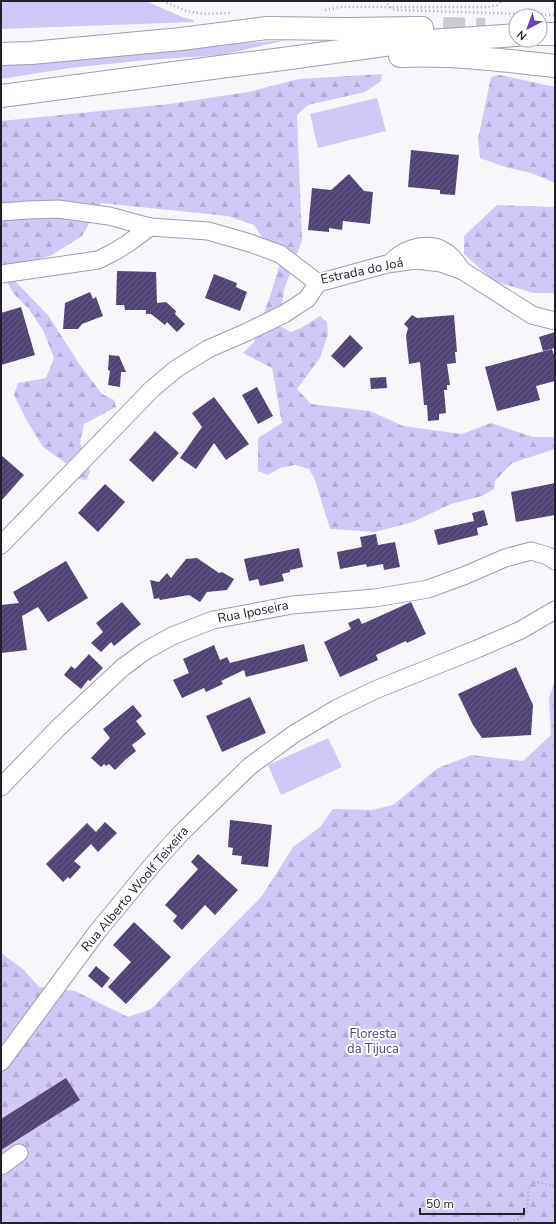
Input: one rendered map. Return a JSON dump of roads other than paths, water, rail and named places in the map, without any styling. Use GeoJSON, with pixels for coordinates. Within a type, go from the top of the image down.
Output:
{"type":"FeatureCollection","features":[{"type":"Feature","properties":{"kind":"highway"},"geometry":{"type":"LineString","coordinates":[[1,54],[31,53],[181,39],[267,28],[443,28]]}},
{"type":"Feature","properties":{"kind":"highway"},"geometry":{"type":"LineString","coordinates":[[1,96],[423,40],[508,35]]}},
{"type":"Feature","properties":{"kind":"highway"},"geometry":{"type":"LineString","coordinates":[[275,60],[428,55],[506,60],[555,66]]}},
{"type":"Feature","properties":{"kind":"street","name":"Estrada do Joá"},"geometry":{"type":"LineString","coordinates":[[1,212],[58,209],[109,216],[150,227],[208,231],[250,243],[280,254],[318,284],[387,264],[416,260],[442,263],[463,271],[532,315],[555,321]]}},
{"type":"Feature","properties":{"kind":"street"},"geometry":{"type":"LineString","coordinates":[[1,274],[98,260],[127,244],[150,227]]}},
{"type":"Feature","properties":{"kind":"street"},"geometry":{"type":"LineString","coordinates":[[1,545],[152,389],[176,369],[208,350],[284,314],[307,299],[318,284]]}},
{"type":"Feature","properties":{"kind":"street","name":"Rua Iposeira"},"geometry":{"type":"LineString","coordinates":[[1,786],[58,728],[122,668],[145,651],[172,636],[212,620],[284,606],[375,598],[428,589],[466,575],[505,558],[531,552],[548,556],[555,561]]}},
{"type":"Feature","properties":{"kind":"street","name":"Rua Alberto Woolf Teixeira"},"geometry":{"type":"LineString","coordinates":[[1,1062],[97,932],[154,863],[181,833],[250,766],[294,734],[336,709],[375,690],[521,630],[555,610]]}},
{"type":"Feature","properties":{"kind":"street"},"geometry":{"type":"LineString","coordinates":[[1,1166],[18,1152]]}},
{"type":"Feature","properties":{"kind":"tunnel"},"geometry":{"type":"LineString","coordinates":[[443,28],[485,29]]}},
{"type":"Feature","properties":{"kind":"park label","name":"Floresta da Tijuca"},"geometry":{"type":"Point","coordinates":[373,1042]}}]}
